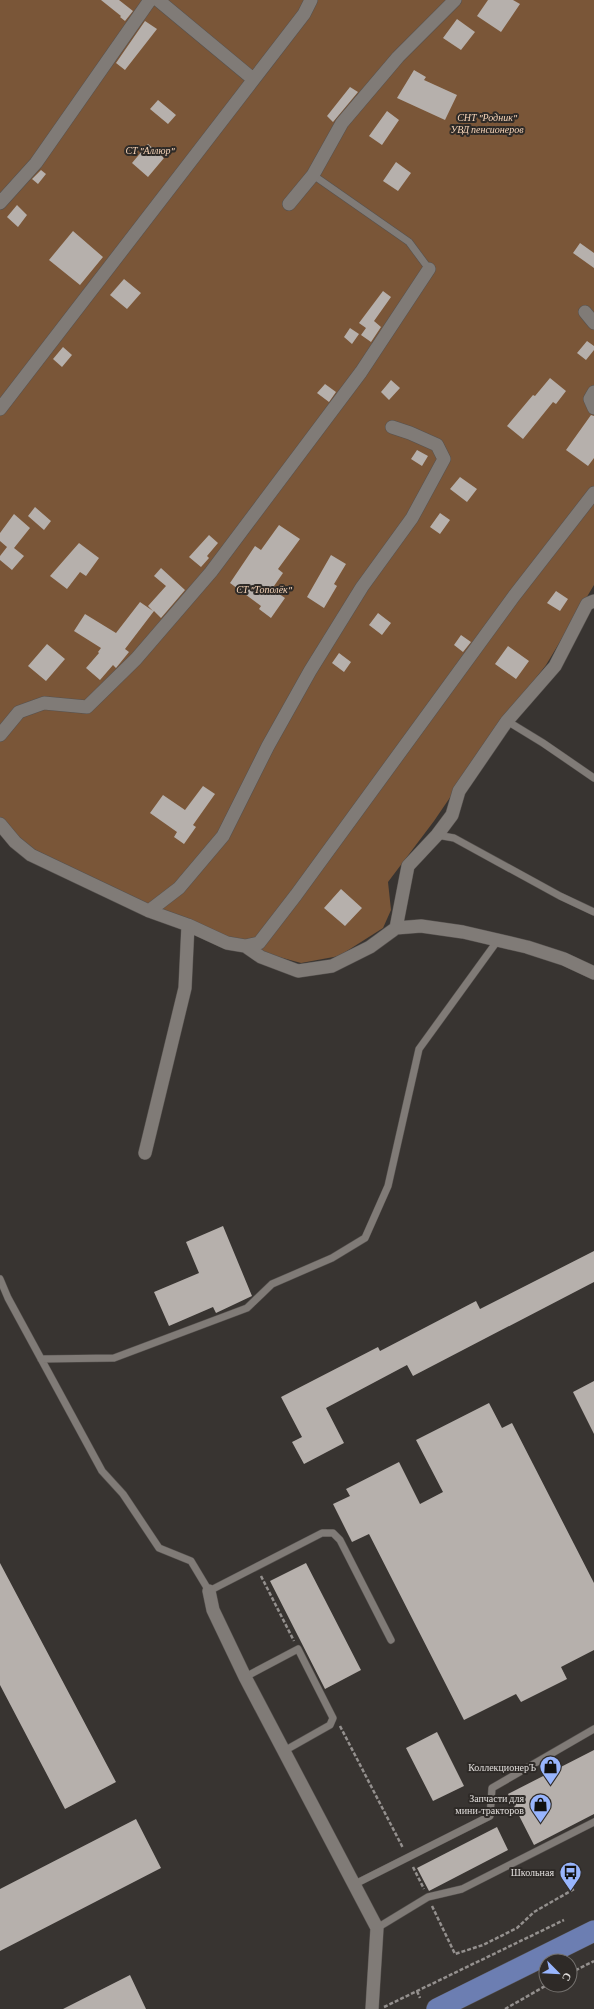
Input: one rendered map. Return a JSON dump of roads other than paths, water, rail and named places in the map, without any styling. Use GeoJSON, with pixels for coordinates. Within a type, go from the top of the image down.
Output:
{"type":"FeatureCollection","features":[{"type":"Feature","properties":{"kind":"main road"},"geometry":{"type":"LineString","coordinates":[[429,2004],[594,1931]]}},
{"type":"Feature","properties":{"kind":"street"},"geometry":{"type":"LineString","coordinates":[[0,203],[36,163],[150,0]]}},
{"type":"Feature","properties":{"kind":"street"},"geometry":{"type":"LineString","coordinates":[[158,0],[253,79]]}},
{"type":"Feature","properties":{"kind":"street"},"geometry":{"type":"LineString","coordinates":[[0,409],[304,14],[311,0]]}},
{"type":"Feature","properties":{"kind":"street"},"geometry":{"type":"LineString","coordinates":[[289,204],[313,175],[342,122],[398,57],[455,0]]}},
{"type":"Feature","properties":{"kind":"street"},"geometry":{"type":"LineString","coordinates":[[0,736],[19,712],[44,704],[87,707],[136,659],[211,572],[274,489],[361,372],[428,269]]}},
{"type":"Feature","properties":{"kind":"street"},"geometry":{"type":"LineString","coordinates":[[585,312],[594,323]]}},
{"type":"Feature","properties":{"kind":"street"},"geometry":{"type":"LineString","coordinates":[[594,392],[590,399],[594,408]]}},
{"type":"Feature","properties":{"kind":"street"},"geometry":{"type":"LineString","coordinates":[[149,911],[179,888],[223,836],[268,746],[310,671],[362,587],[412,518],[444,459],[437,445],[392,427]]}},
{"type":"Feature","properties":{"kind":"street"},"geometry":{"type":"LineString","coordinates":[[0,824],[16,842],[31,855],[149,911],[188,925],[227,943],[245,946],[259,943],[296,896],[514,596],[594,493]]}},
{"type":"Feature","properties":{"kind":"street"},"geometry":{"type":"LineString","coordinates":[[396,928],[408,866],[437,835],[452,815],[459,791],[507,721],[555,666],[587,604],[594,601]]}},
{"type":"Feature","properties":{"kind":"street"},"geometry":{"type":"LineString","coordinates":[[145,1154],[185,988],[188,925]]}},
{"type":"Feature","properties":{"kind":"street"},"geometry":{"type":"LineString","coordinates":[[245,946],[261,957],[298,971],[332,966],[370,947],[396,928],[421,926],[498,940],[527,947],[564,959],[594,973]]}},
{"type":"Feature","properties":{"kind":"street"},"geometry":{"type":"LineString","coordinates":[[209,1591],[212,1610],[245,1677],[377,1928],[372,2009]]}},
{"type":"Feature","properties":{"kind":"lane"},"geometry":{"type":"LineString","coordinates":[[313,175],[409,242],[428,269]]}},
{"type":"Feature","properties":{"kind":"lane"},"geometry":{"type":"LineString","coordinates":[[507,721],[543,743],[594,778]]}},
{"type":"Feature","properties":{"kind":"lane"},"geometry":{"type":"LineString","coordinates":[[437,835],[454,838],[560,896],[594,912]]}},
{"type":"Feature","properties":{"kind":"lane"},"geometry":{"type":"LineString","coordinates":[[41,1359],[114,1358],[247,1308],[272,1284],[332,1258],[365,1238],[388,1186],[419,1049],[498,940]]}},
{"type":"Feature","properties":{"kind":"lane"},"geometry":{"type":"LineString","coordinates":[[0,1279],[41,1359],[102,1471],[123,1494],[159,1548],[191,1561],[209,1591],[322,1533],[333,1533],[340,1540],[391,1640]]}},
{"type":"Feature","properties":{"kind":"lane"},"geometry":{"type":"LineString","coordinates":[[245,1677],[298,1649],[333,1718],[330,1725],[284,1751]]}},
{"type":"Feature","properties":{"kind":"lane"},"geometry":{"type":"LineString","coordinates":[[355,1884],[490,1816],[492,1788],[594,1729]]}},
{"type":"Feature","properties":{"kind":"lane"},"geometry":{"type":"LineString","coordinates":[[377,1928],[428,1897],[462,1889],[594,1822]]}},
{"type":"Feature","properties":{"kind":"place","name":"КоллекционерЪ"},"geometry":{"type":"Point","coordinates":[551,1786]}},
{"type":"Feature","properties":{"kind":"place","name":"Запчасти для мини-тракторов"},"geometry":{"type":"Point","coordinates":[540,1824]}},
{"type":"Feature","properties":{"kind":"place","name":"Школьная"},"geometry":{"type":"Point","coordinates":[570,1892]}},
{"type":"Feature","properties":{"kind":"park label","name":"СНТ \"Родник\" УВД пенсионеров"},"geometry":{"type":"Point","coordinates":[487,122]}},
{"type":"Feature","properties":{"kind":"park label","name":"СТ \"Аллюр\""},"geometry":{"type":"Point","coordinates":[150,150]}},
{"type":"Feature","properties":{"kind":"park label","name":"СТ \"Тополёк\""},"geometry":{"type":"Point","coordinates":[264,589]}}]}
